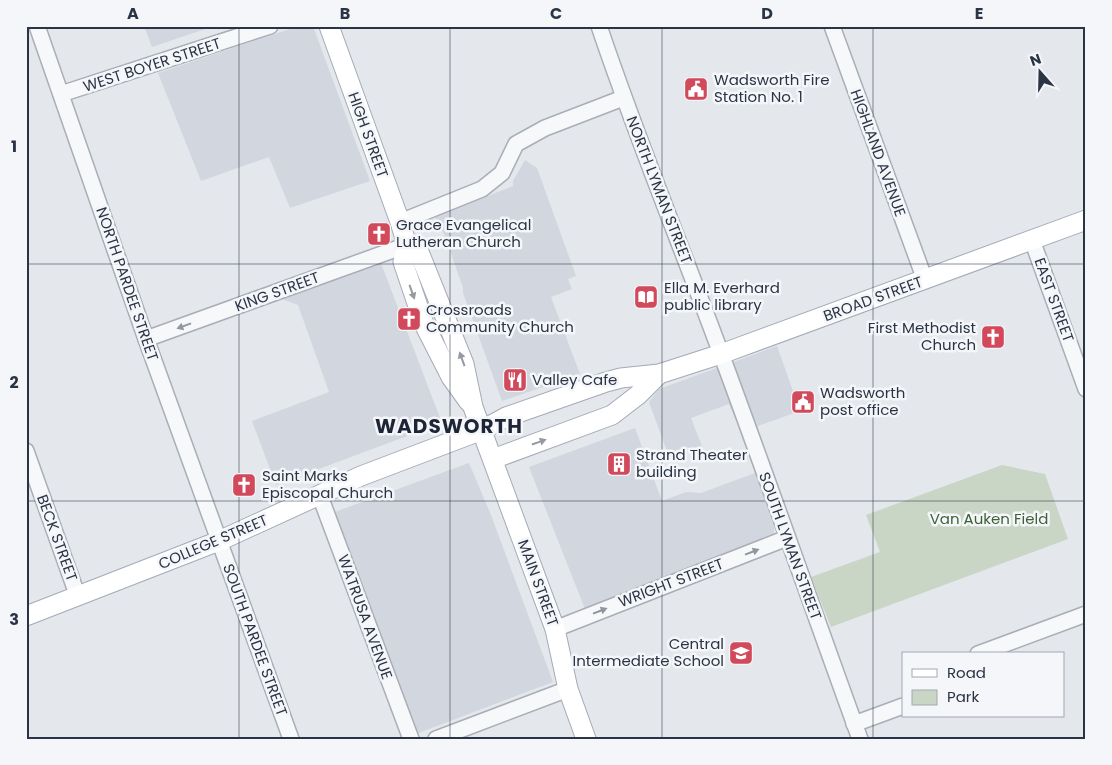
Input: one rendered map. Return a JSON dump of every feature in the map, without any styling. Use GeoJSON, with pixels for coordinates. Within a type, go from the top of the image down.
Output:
{"type":"FeatureCollection","features":[{"type":"Feature","properties":{"kind":"main road","name":"HIGH STREET"},"geometry":{"type":"LineString","coordinates":[[329,26],[400,222],[407,244],[403,262],[424,324],[451,377],[473,407],[482,430]]}},
{"type":"Feature","properties":{"kind":"main road","name":"BROAD STREET"},"geometry":{"type":"LineString","coordinates":[[482,430],[506,417],[618,379],[659,374],[721,354],[1086,220]]}},
{"type":"Feature","properties":{"kind":"main road","name":"BROAD STREET"},"geometry":{"type":"LineString","coordinates":[[493,459],[612,415],[659,374]]}},
{"type":"Feature","properties":{"kind":"main road"},"geometry":{"type":"LineString","coordinates":[[618,379],[629,389],[629,402]]}},
{"type":"Feature","properties":{"kind":"main road","name":"COLLEGE STREET"},"geometry":{"type":"LineString","coordinates":[[26,616],[219,541],[361,476],[482,430]]}},
{"type":"Feature","properties":{"kind":"main road","name":"MAIN STREET"},"geometry":{"type":"LineString","coordinates":[[482,430],[555,629],[568,689],[586,739]]}},
{"type":"Feature","properties":{"kind":"street","name":"NORTH PARDEE STREET"},"geometry":{"type":"LineString","coordinates":[[37,26],[146,339],[219,541]]}},
{"type":"Feature","properties":{"kind":"street","name":"WEST BOYER STREET"},"geometry":{"type":"LineString","coordinates":[[61,94],[270,26]]}},
{"type":"Feature","properties":{"kind":"street","name":"NORTH LYMAN STREET"},"geometry":{"type":"LineString","coordinates":[[599,26],[624,98],[721,354]]}},
{"type":"Feature","properties":{"kind":"street","name":"HIGHLAND AVENUE"},"geometry":{"type":"LineString","coordinates":[[832,26],[925,280]]}},
{"type":"Feature","properties":{"kind":"street"},"geometry":{"type":"LineString","coordinates":[[400,222],[482,188],[502,173],[516,144],[544,128],[624,98]]}},
{"type":"Feature","properties":{"kind":"street","name":"EAST STREET"},"geometry":{"type":"LineString","coordinates":[[1032,240],[1086,389]]}},
{"type":"Feature","properties":{"kind":"street","name":"KING STREET"},"geometry":{"type":"LineString","coordinates":[[146,339],[407,244]]}},
{"type":"Feature","properties":{"kind":"street","name":"SOUTH LYMAN STREET"},"geometry":{"type":"LineString","coordinates":[[721,354],[860,739]]}},
{"type":"Feature","properties":{"kind":"street","name":"BECK STREET"},"geometry":{"type":"LineString","coordinates":[[26,450],[78,597]]}},
{"type":"Feature","properties":{"kind":"street","name":"WATRUSA AVENUE"},"geometry":{"type":"LineString","coordinates":[[320,496],[411,739]]}},
{"type":"Feature","properties":{"kind":"street","name":"WRIGHT STREET"},"geometry":{"type":"LineString","coordinates":[[555,629],[787,538]]}},
{"type":"Feature","properties":{"kind":"street","name":"SOUTH PARDEE STREET"},"geometry":{"type":"LineString","coordinates":[[219,541],[291,739]]}},
{"type":"Feature","properties":{"kind":"street"},"geometry":{"type":"LineString","coordinates":[[983,652],[1086,614]]}},
{"type":"Feature","properties":{"kind":"street"},"geometry":{"type":"LineString","coordinates":[[436,739],[568,689]]}},
{"type":"Feature","properties":{"kind":"street"},"geometry":{"type":"LineString","coordinates":[[854,724],[902,706]]}},
{"type":"Feature","properties":{"kind":"shaded area"},"geometry":{"type":"Polygon","coordinates":[[[144,26],[214,26],[152,47],[144,26]]]}},
{"type":"Feature","properties":{"kind":"shaded area"},"geometry":{"type":"Polygon","coordinates":[[[299,26],[313,26],[370,181],[290,208],[269,157],[201,181],[158,73],[299,26]]]}},
{"type":"Feature","properties":{"kind":"shaded area"},"geometry":{"type":"Polygon","coordinates":[[[525,160],[537,168],[576,276],[568,279],[572,289],[551,297],[580,374],[502,401],[463,293],[463,288],[445,236],[435,217],[513,186],[513,181],[525,160]]]}},
{"type":"Feature","properties":{"kind":"shaded area"},"geometry":{"type":"Polygon","coordinates":[[[379,258],[442,423],[276,485],[252,421],[329,392],[298,305],[274,296],[379,258]]]}},
{"type":"Feature","properties":{"kind":"shaded area"},"geometry":{"type":"Polygon","coordinates":[[[777,346],[800,411],[741,432],[729,404],[691,418],[702,446],[690,450],[688,447],[668,454],[649,402],[659,389],[777,346]]]}},
{"type":"Feature","properties":{"kind":"shaded area"},"geometry":{"type":"Polygon","coordinates":[[[635,428],[662,501],[686,492],[701,493],[755,473],[774,527],[774,534],[585,609],[529,467],[635,428]]]}},
{"type":"Feature","properties":{"kind":"shaded area"},"geometry":{"type":"Polygon","coordinates":[[[469,463],[491,515],[553,682],[416,734],[332,513],[469,463]]]}},
{"type":"Feature","properties":{"kind":"green space","name":"Van Auken Field"},"geometry":{"type":"Polygon","coordinates":[[[1002,465],[1045,474],[1068,539],[831,627],[811,577],[880,552],[866,515],[1002,465]]]}},
{"type":"Feature","properties":{"kind":"place","name":"Wadsworth Fire Station No. 1"},"geometry":{"type":"Point","coordinates":[696,89]}},
{"type":"Feature","properties":{"kind":"place","name":"Grace Evangelical Lutheran Church"},"geometry":{"type":"Point","coordinates":[379,234]}},
{"type":"Feature","properties":{"kind":"place","name":"Ella M. Everhard public library"},"geometry":{"type":"Point","coordinates":[646,297]}},
{"type":"Feature","properties":{"kind":"place","name":"Crossroads Community Church"},"geometry":{"type":"Point","coordinates":[409,319]}},
{"type":"Feature","properties":{"kind":"place","name":"First Methodist Church"},"geometry":{"type":"Point","coordinates":[993,337]}},
{"type":"Feature","properties":{"kind":"place","name":"Valley Cafe"},"geometry":{"type":"Point","coordinates":[515,380]}},
{"type":"Feature","properties":{"kind":"place","name":"Wadsworth post office"},"geometry":{"type":"Point","coordinates":[803,402]}},
{"type":"Feature","properties":{"kind":"place","name":"Strand Theater building"},"geometry":{"type":"Point","coordinates":[619,464]}},
{"type":"Feature","properties":{"kind":"place","name":"Saint Marks Episcopal Church"},"geometry":{"type":"Point","coordinates":[244,485]}},
{"type":"Feature","properties":{"kind":"place","name":"Central Intermediate School"},"geometry":{"type":"Point","coordinates":[741,653]}},
{"type":"Feature","properties":{"kind":"district","name":"WADSWORTH"},"geometry":{"type":"Point","coordinates":[449,426]}}]}
